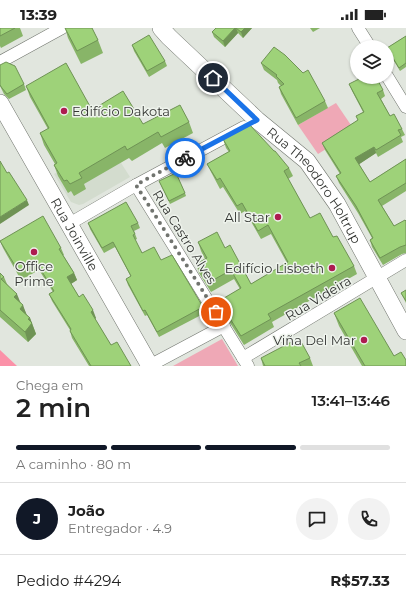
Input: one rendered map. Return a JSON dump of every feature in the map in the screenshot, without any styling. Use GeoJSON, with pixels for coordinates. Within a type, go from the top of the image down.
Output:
{"type":"FeatureCollection","features":[{"type":"Feature","properties":{"kind":"main road","name":"Rua Theodoro Holtrup"},"geometry":{"type":"LineString","coordinates":[[161,28],[257,120],[307,161],[337,204],[406,331]]}},
{"type":"Feature","properties":{"kind":"main road","name":"Rua Joinville"},"geometry":{"type":"LineString","coordinates":[[0,103],[149,366]]}},
{"type":"Feature","properties":{"kind":"street"},"geometry":{"type":"LineString","coordinates":[[0,62],[62,28]]}},
{"type":"Feature","properties":{"kind":"street"},"geometry":{"type":"LineString","coordinates":[[358,28],[366,40]]}},
{"type":"Feature","properties":{"kind":"street"},"geometry":{"type":"LineString","coordinates":[[392,84],[406,108]]}},
{"type":"Feature","properties":{"kind":"street"},"geometry":{"type":"LineString","coordinates":[[69,224],[136,185],[257,120]]}},
{"type":"Feature","properties":{"kind":"street","name":"Rua Castro Alves"},"geometry":{"type":"LineString","coordinates":[[136,185],[246,362]]}},
{"type":"Feature","properties":{"kind":"street","name":"Rua Videira"},"geometry":{"type":"LineString","coordinates":[[246,362],[406,260]]}},
{"type":"Feature","properties":{"kind":"street"},"geometry":{"type":"LineString","coordinates":[[149,366],[224,326]]}},
{"type":"Feature","properties":{"kind":"shaded area"},"geometry":{"type":"Polygon","coordinates":[[[336,103],[355,131],[318,154],[298,125],[336,103]]]}},
{"type":"Feature","properties":{"kind":"shaded area"},"geometry":{"type":"Polygon","coordinates":[[[109,144],[130,177],[83,204],[79,205],[71,202],[54,174],[109,144]]]}},
{"type":"Feature","properties":{"kind":"shaded area"},"geometry":{"type":"Polygon","coordinates":[[[222,339],[238,366],[173,366],[222,339]]]}},
{"type":"Feature","properties":{"kind":"shaded area"},"geometry":{"type":"Polygon","coordinates":[[[0,350],[17,366],[0,366],[0,350]]]}},
{"type":"Feature","properties":{"kind":"building"},"geometry":{"type":"Polygon","coordinates":[[[0,28],[15,28],[0,36],[0,28]]]}},
{"type":"Feature","properties":{"kind":"building"},"geometry":{"type":"Polygon","coordinates":[[[65,28],[92,28],[98,40],[77,51],[65,28]]]}},
{"type":"Feature","properties":{"kind":"building"},"geometry":{"type":"Polygon","coordinates":[[[216,28],[235,28],[223,41],[212,32],[216,28]]]}},
{"type":"Feature","properties":{"kind":"building"},"geometry":{"type":"Polygon","coordinates":[[[236,28],[245,28],[241,32],[236,28]]]}},
{"type":"Feature","properties":{"kind":"building"},"geometry":{"type":"Polygon","coordinates":[[[149,35],[165,61],[147,71],[132,45],[149,35]]]}},
{"type":"Feature","properties":{"kind":"building"},"geometry":{"type":"Polygon","coordinates":[[[406,36],[406,63],[399,68],[394,60],[394,44],[406,36]]]}},
{"type":"Feature","properties":{"kind":"building"},"geometry":{"type":"Polygon","coordinates":[[[274,47],[285,55],[303,73],[308,70],[325,101],[296,118],[279,87],[284,84],[276,76],[277,75],[261,63],[274,47]]]}},
{"type":"Feature","properties":{"kind":"building"},"geometry":{"type":"Polygon","coordinates":[[[6,62],[15,66],[24,84],[7,94],[0,85],[0,65],[6,62]]]}},
{"type":"Feature","properties":{"kind":"building"},"geometry":{"type":"Polygon","coordinates":[[[66,63],[92,110],[123,91],[143,124],[180,105],[189,122],[161,137],[158,132],[127,150],[125,146],[79,173],[82,178],[70,184],[67,180],[64,181],[54,165],[57,163],[40,133],[49,128],[26,86],[66,63]]]}},
{"type":"Feature","properties":{"kind":"building"},"geometry":{"type":"Polygon","coordinates":[[[349,84],[380,84],[383,90],[377,93],[390,116],[394,114],[402,129],[398,130],[401,135],[376,150],[374,147],[355,158],[370,182],[406,159],[406,183],[378,200],[394,226],[405,220],[406,221],[406,245],[380,258],[370,240],[373,238],[356,206],[336,176],[341,173],[322,143],[358,120],[356,116],[364,112],[349,84]]]}},
{"type":"Feature","properties":{"kind":"building"},"geometry":{"type":"Polygon","coordinates":[[[248,123],[289,168],[284,171],[310,218],[320,213],[333,237],[337,236],[354,266],[268,314],[271,319],[241,336],[219,301],[241,288],[231,270],[208,283],[196,264],[207,258],[198,242],[217,232],[225,248],[230,245],[251,284],[288,262],[268,225],[258,231],[242,203],[237,206],[220,178],[217,180],[207,164],[230,151],[223,139],[248,123]]]}},
{"type":"Feature","properties":{"kind":"building"},"geometry":{"type":"Polygon","coordinates":[[[0,161],[27,200],[0,217],[0,161]]]}},
{"type":"Feature","properties":{"kind":"building"},"geometry":{"type":"Polygon","coordinates":[[[176,173],[185,193],[169,201],[159,181],[176,173]]]}},
{"type":"Feature","properties":{"kind":"building"},"geometry":{"type":"Polygon","coordinates":[[[126,202],[138,223],[131,226],[135,234],[133,235],[142,253],[154,247],[161,260],[172,255],[203,307],[157,332],[145,310],[143,311],[126,279],[131,276],[113,242],[102,248],[88,223],[126,202]]]}},
{"type":"Feature","properties":{"kind":"building"},"geometry":{"type":"Polygon","coordinates":[[[43,216],[61,248],[59,249],[74,273],[67,277],[79,297],[83,294],[93,310],[91,312],[111,345],[117,342],[131,366],[91,366],[70,331],[71,329],[49,294],[54,291],[36,262],[19,272],[0,241],[43,216]]]}},
{"type":"Feature","properties":{"kind":"building"},"geometry":{"type":"Polygon","coordinates":[[[0,273],[4,277],[1,279],[17,294],[14,297],[23,305],[20,309],[30,318],[28,319],[32,323],[25,332],[0,310],[0,273]]]}},
{"type":"Feature","properties":{"kind":"building"},"geometry":{"type":"Polygon","coordinates":[[[406,290],[406,301],[401,293],[406,290]]]}},
{"type":"Feature","properties":{"kind":"building","name":"Viña Del Mar"},"geometry":{"type":"Polygon","coordinates":[[[360,298],[394,356],[401,352],[406,360],[406,366],[365,366],[334,313],[360,298]]]}},
{"type":"Feature","properties":{"kind":"building"},"geometry":{"type":"Polygon","coordinates":[[[299,338],[310,358],[299,363],[301,366],[265,366],[261,358],[299,338]]]}},
{"type":"Feature","properties":{"kind":"way so far"},"geometry":{"type":"LineString","coordinates":[[185,158],[136,185],[216,312]]}},
{"type":"Feature","properties":{"kind":"place","name":"Edifício Dakota"},"geometry":{"type":"Point","coordinates":[64,111]}},
{"type":"Feature","properties":{"kind":"place","name":"All Star"},"geometry":{"type":"Point","coordinates":[278,217]}},
{"type":"Feature","properties":{"kind":"place","name":"Office Prime"},"geometry":{"type":"Point","coordinates":[34,252]}},
{"type":"Feature","properties":{"kind":"place","name":"Edifício Lisbeth"},"geometry":{"type":"Point","coordinates":[332,268]}},
{"type":"Feature","properties":{"kind":"place","name":"Viña Del Mar"},"geometry":{"type":"Point","coordinates":[364,340]}},
{"type":"Feature","properties":{"kind":"route"},"geometry":{"type":"LineString","coordinates":[[185,158],[257,120],[213,78]]}}]}
